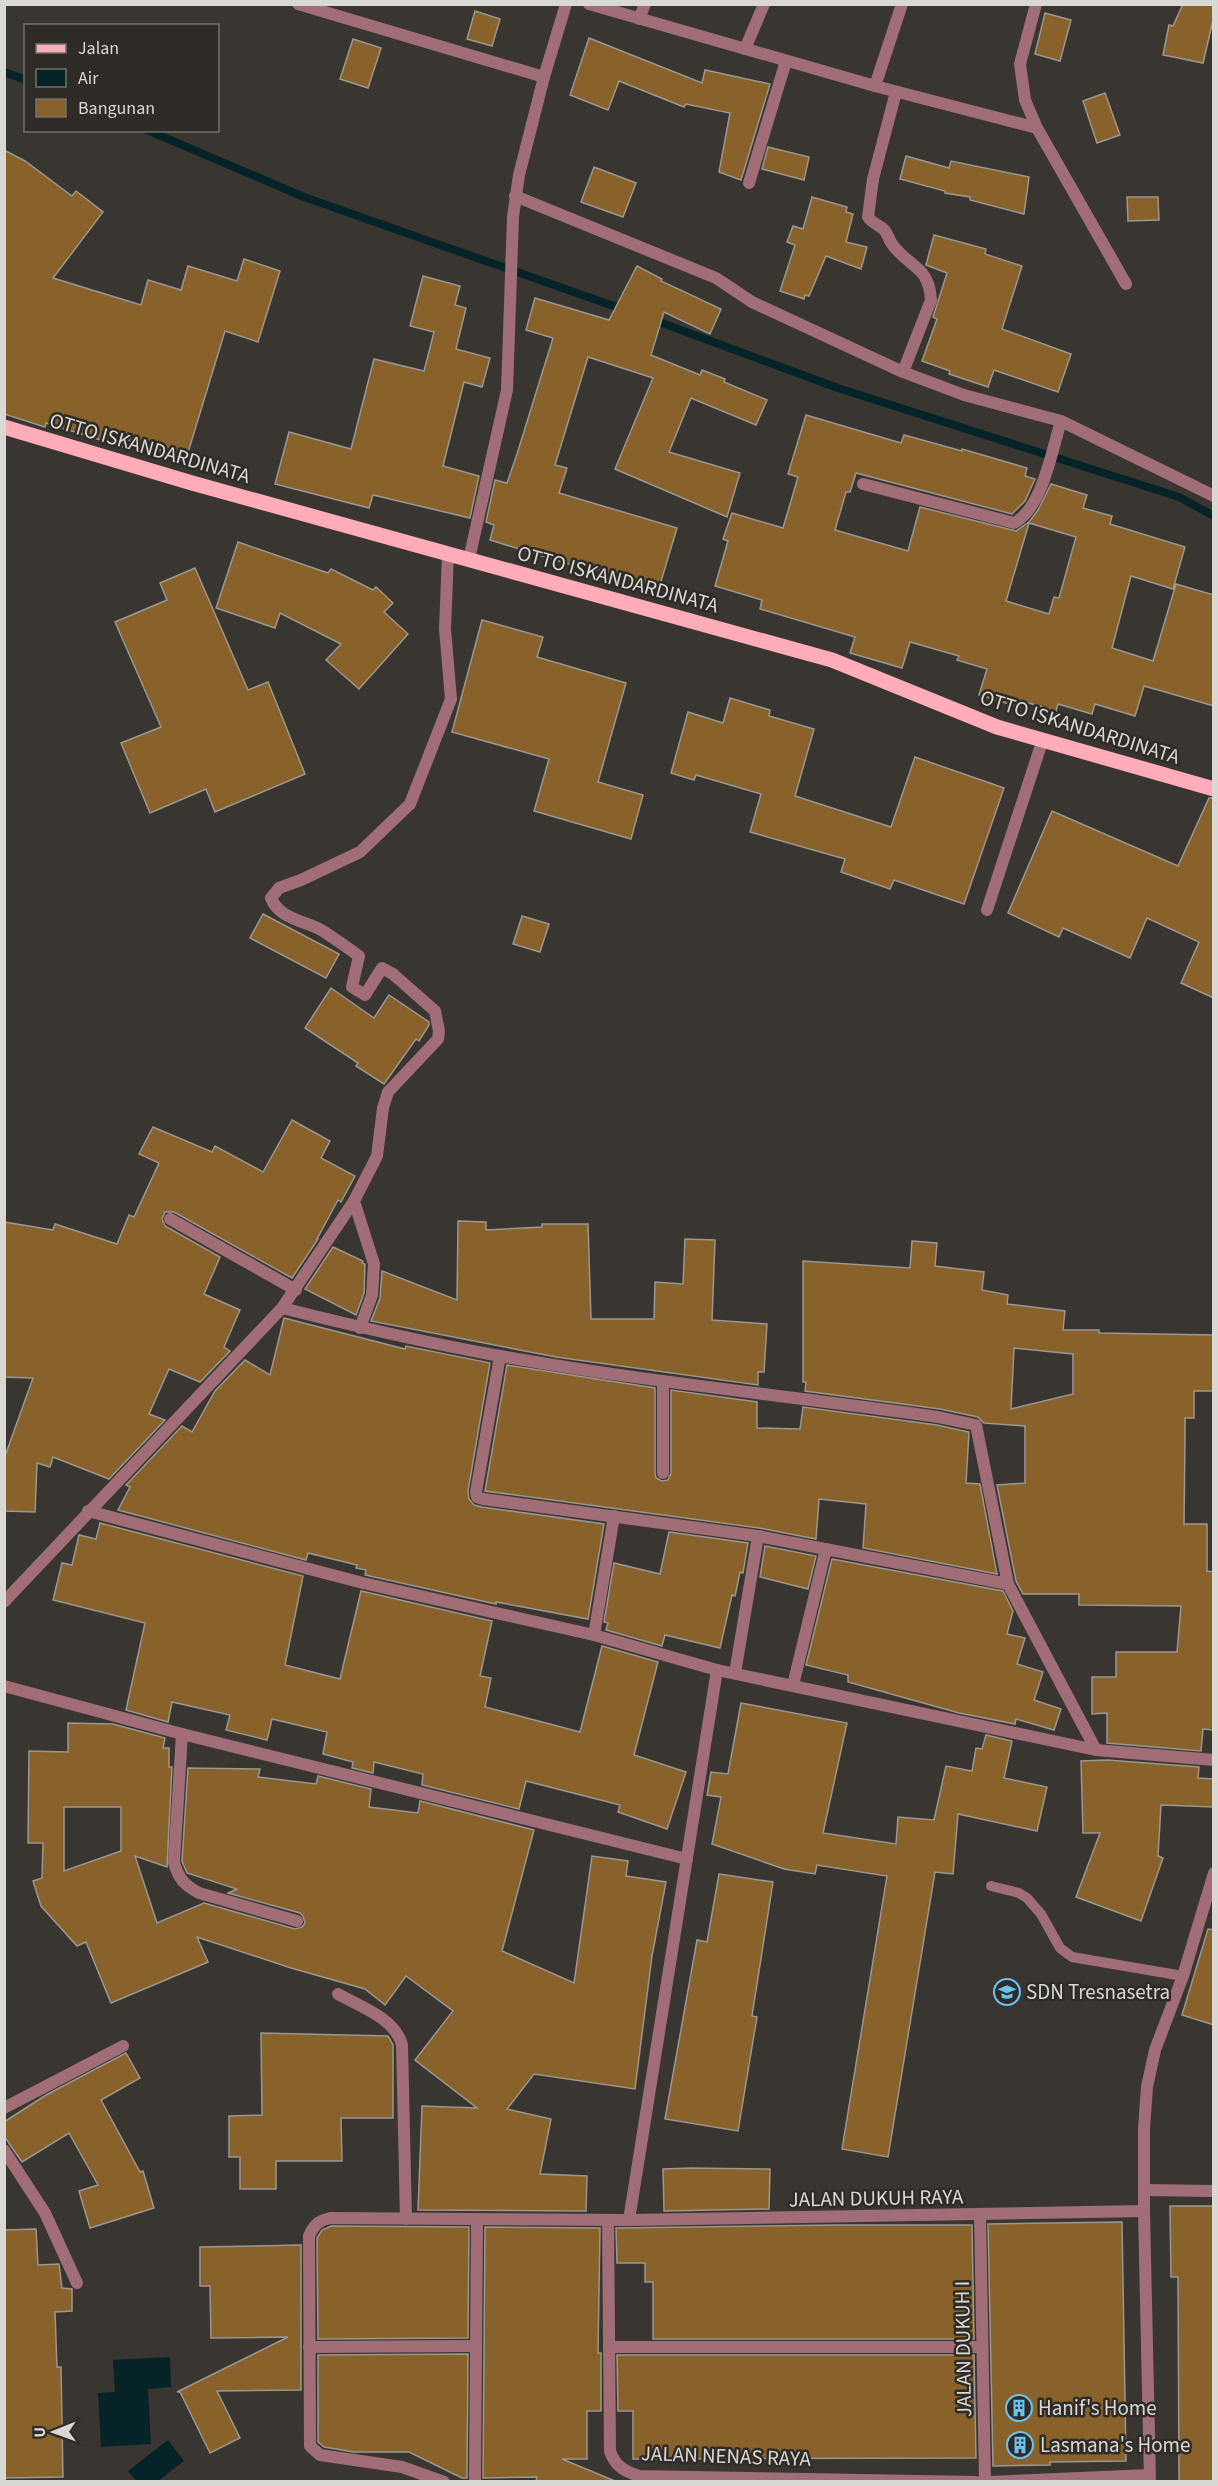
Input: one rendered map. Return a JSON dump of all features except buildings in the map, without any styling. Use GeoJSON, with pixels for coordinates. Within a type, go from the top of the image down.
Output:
{"type":"FeatureCollection","features":[{"type":"Feature","properties":{"kind":"main road","name":"OTTO ISKANDARDINATA"},"geometry":{"type":"LineString","coordinates":[[4,427],[192,483],[832,660],[997,727],[1214,789]]}},
{"type":"Feature","properties":{"kind":"street"},"geometry":{"type":"LineString","coordinates":[[298,4],[544,77]]}},
{"type":"Feature","properties":{"kind":"street"},"geometry":{"type":"LineString","coordinates":[[469,559],[507,390],[509,291],[515,196],[544,77],[566,4]]}},
{"type":"Feature","properties":{"kind":"street"},"geometry":{"type":"LineString","coordinates":[[589,4],[896,92],[1037,128]]}},
{"type":"Feature","properties":{"kind":"street"},"geometry":{"type":"LineString","coordinates":[[639,19],[645,4]]}},
{"type":"Feature","properties":{"kind":"street"},"geometry":{"type":"LineString","coordinates":[[746,49],[764,4]]}},
{"type":"Feature","properties":{"kind":"street"},"geometry":{"type":"LineString","coordinates":[[875,86],[903,4]]}},
{"type":"Feature","properties":{"kind":"street"},"geometry":{"type":"LineString","coordinates":[[1036,4],[1020,64],[1024,100],[1037,128],[1126,284]]}},
{"type":"Feature","properties":{"kind":"street"},"geometry":{"type":"LineString","coordinates":[[749,183],[786,61]]}},
{"type":"Feature","properties":{"kind":"street"},"geometry":{"type":"LineString","coordinates":[[896,92],[873,179],[868,217],[872,223],[883,228],[892,244],[922,271],[930,290],[931,300],[903,372]]}},
{"type":"Feature","properties":{"kind":"street"},"geometry":{"type":"LineString","coordinates":[[515,196],[716,278],[752,302],[903,372],[964,395],[1061,421],[1214,496]]}},
{"type":"Feature","properties":{"kind":"street"},"geometry":{"type":"LineString","coordinates":[[863,484],[1014,523],[1026,516],[1036,502],[1061,421]]}},
{"type":"Feature","properties":{"kind":"street"},"geometry":{"type":"LineString","coordinates":[[4,1602],[282,1308],[296,1290],[354,1201],[377,1156],[383,1108],[388,1092],[438,1039],[440,1025],[435,1011],[393,974],[382,968],[365,995],[352,987],[359,956],[320,930],[296,921],[274,905],[271,898],[279,888],[360,852],[410,804],[451,699],[445,630],[448,554]]}},
{"type":"Feature","properties":{"kind":"street"},"geometry":{"type":"LineString","coordinates":[[987,910],[1043,739]]}},
{"type":"Feature","properties":{"kind":"street"},"geometry":{"type":"LineString","coordinates":[[354,1201],[374,1264],[372,1295],[360,1328]]}},
{"type":"Feature","properties":{"kind":"street"},"geometry":{"type":"LineString","coordinates":[[170,1219],[296,1290]]}},
{"type":"Feature","properties":{"kind":"street"},"geometry":{"type":"LineString","coordinates":[[282,1308],[360,1328],[500,1356],[663,1381],[836,1402],[976,1425],[1008,1584],[1096,1750]]}},
{"type":"Feature","properties":{"kind":"street"},"geometry":{"type":"LineString","coordinates":[[500,1356],[477,1497],[758,1536],[1008,1584]]}},
{"type":"Feature","properties":{"kind":"street"},"geometry":{"type":"LineString","coordinates":[[663,1381],[663,1473]]}},
{"type":"Feature","properties":{"kind":"street"},"geometry":{"type":"LineString","coordinates":[[88,1511],[363,1583],[594,1635],[717,1670],[1096,1750],[1214,1760]]}},
{"type":"Feature","properties":{"kind":"street"},"geometry":{"type":"LineString","coordinates":[[594,1635],[614,1516]]}},
{"type":"Feature","properties":{"kind":"street"},"geometry":{"type":"LineString","coordinates":[[735,1673],[758,1536]]}},
{"type":"Feature","properties":{"kind":"street"},"geometry":{"type":"LineString","coordinates":[[793,1685],[826,1549]]}},
{"type":"Feature","properties":{"kind":"street"},"geometry":{"type":"LineString","coordinates":[[629,2220],[717,1670]]}},
{"type":"Feature","properties":{"kind":"street"},"geometry":{"type":"LineString","coordinates":[[4,1686],[182,1734],[687,1860]]}},
{"type":"Feature","properties":{"kind":"street"},"geometry":{"type":"LineString","coordinates":[[182,1734],[174,1862],[178,1876],[186,1887],[198,1893],[297,1921]]}},
{"type":"Feature","properties":{"kind":"street"},"geometry":{"type":"LineString","coordinates":[[987,2481],[1149,2478],[1144,2211],[1144,2129],[1147,2087],[1155,2050],[1183,1976],[1214,1873]]}},
{"type":"Feature","properties":{"kind":"street"},"geometry":{"type":"LineString","coordinates":[[338,1994],[387,2022],[399,2035],[402,2045],[406,2219]]}},
{"type":"Feature","properties":{"kind":"street"},"geometry":{"type":"LineString","coordinates":[[4,2108],[123,2046]]}},
{"type":"Feature","properties":{"kind":"street"},"geometry":{"type":"LineString","coordinates":[[4,2150],[45,2213],[77,2283]]}},
{"type":"Feature","properties":{"kind":"street"},"geometry":{"type":"LineString","coordinates":[[1144,2190],[1214,2191]]}},
{"type":"Feature","properties":{"kind":"street","name":"JALAN DUKUH RAYA"},"geometry":{"type":"LineString","coordinates":[[309,2347],[309,2236],[313,2226],[330,2218],[629,2220],[980,2216],[1144,2211]]}},
{"type":"Feature","properties":{"kind":"street","name":"JALAN DUKUH I"},"geometry":{"type":"LineString","coordinates":[[980,2216],[987,2481]]}},
{"type":"Feature","properties":{"kind":"street"},"geometry":{"type":"LineString","coordinates":[[475,2481],[477,2219]]}},
{"type":"Feature","properties":{"kind":"street","name":"JALAN NENAS RAYA"},"geometry":{"type":"LineString","coordinates":[[608,2220],[610,2451],[614,2463],[625,2471],[639,2476],[976,2481]]}},
{"type":"Feature","properties":{"kind":"street"},"geometry":{"type":"LineString","coordinates":[[444,2481],[402,2467],[320,2455],[313,2451],[308,2439],[309,2347],[476,2346]]}},
{"type":"Feature","properties":{"kind":"street"},"geometry":{"type":"LineString","coordinates":[[609,2347],[982,2347]]}},
{"type":"Feature","properties":{"kind":"lane"},"geometry":{"type":"LineString","coordinates":[[991,1886],[1019,1893],[1027,1898],[1041,1914],[1060,1948],[1072,1957],[1183,1976]]}},
{"type":"Feature","properties":{"kind":"water"},"geometry":{"type":"Polygon","coordinates":[[[170,2357],[171,2387],[148,2389],[151,2444],[101,2447],[98,2393],[115,2392],[113,2360],[170,2357]]]}},
{"type":"Feature","properties":{"kind":"water"},"geometry":{"type":"Polygon","coordinates":[[[168,2440],[184,2461],[158,2481],[136,2481],[128,2471],[168,2440]]]}},
{"type":"Feature","properties":{"kind":"waterway"},"geometry":{"type":"LineString","coordinates":[[4,72],[24,79]]}},
{"type":"Feature","properties":{"kind":"waterway"},"geometry":{"type":"LineString","coordinates":[[152,132],[304,197],[625,310]]}},
{"type":"Feature","properties":{"kind":"waterway"},"geometry":{"type":"LineString","coordinates":[[651,319],[838,388],[1179,497],[1214,516]]}},
{"type":"Feature","properties":{"kind":"place","name":"SDN Tresnasetra"},"geometry":{"type":"Point","coordinates":[1007,1992]}},
{"type":"Feature","properties":{"kind":"place","name":"Hanif's Home"},"geometry":{"type":"Point","coordinates":[1019,2408]}},
{"type":"Feature","properties":{"kind":"place","name":"Lasmana's Home"},"geometry":{"type":"Point","coordinates":[1020,2445]}}]}
